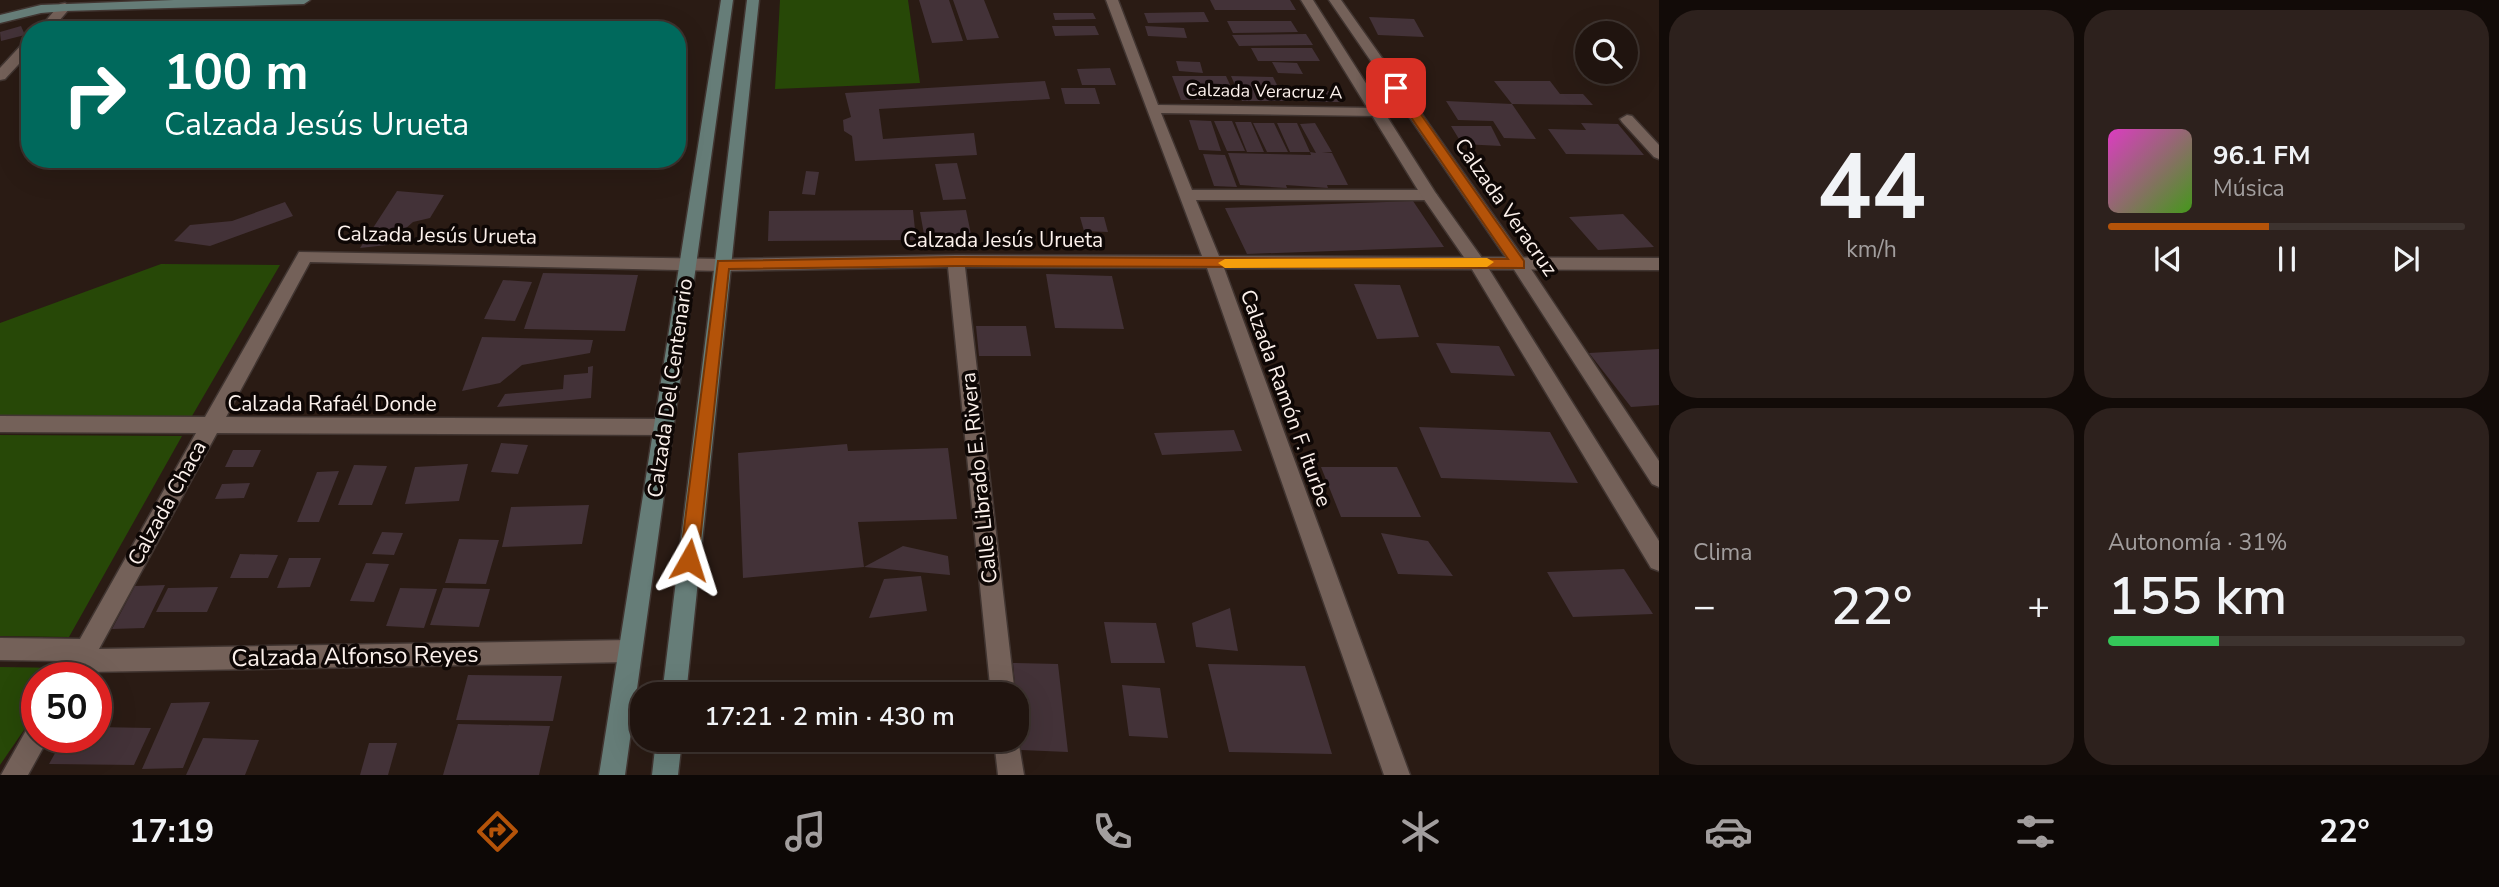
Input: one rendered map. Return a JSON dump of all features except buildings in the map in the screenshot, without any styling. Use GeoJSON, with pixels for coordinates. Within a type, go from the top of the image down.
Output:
{"type":"FeatureCollection","features":[{"type":"Feature","properties":{"kind":"main road"},"geometry":{"type":"LineString","coordinates":[[0,8],[38,3],[65,7],[304,0]]}},
{"type":"Feature","properties":{"kind":"main road","name":"Calzada Del Centenario"},"geometry":{"type":"LineString","coordinates":[[612,775],[727,0]]}},
{"type":"Feature","properties":{"kind":"main road","name":"Calzada Del Centenario"},"geometry":{"type":"LineString","coordinates":[[675,682],[753,0]]}},
{"type":"Feature","properties":{"kind":"main road"},"geometry":{"type":"LineString","coordinates":[[0,19],[38,3]]}},
{"type":"Feature","properties":{"kind":"main road"},"geometry":{"type":"LineString","coordinates":[[665,775],[667,752]]}},
{"type":"Feature","properties":{"kind":"street","name":"Calzada Ramón F. Iturbe"},"geometry":{"type":"LineString","coordinates":[[1112,0],[1214,264],[1396,775]]}},
{"type":"Feature","properties":{"kind":"street"},"geometry":{"type":"LineString","coordinates":[[1307,0],[1429,195],[1476,262],[1659,561]]}},
{"type":"Feature","properties":{"kind":"street","name":"Calzada Veracruz"},"geometry":{"type":"LineString","coordinates":[[1335,0],[1519,264],[1659,478]]}},
{"type":"Feature","properties":{"kind":"street"},"geometry":{"type":"LineString","coordinates":[[52,21],[65,7]]}},
{"type":"Feature","properties":{"kind":"street"},"geometry":{"type":"LineString","coordinates":[[0,76],[21,54]]}},
{"type":"Feature","properties":{"kind":"street","name":"Calzada Veracruz A"},"geometry":{"type":"LineString","coordinates":[[1152,109],[1377,112]]}},
{"type":"Feature","properties":{"kind":"street"},"geometry":{"type":"LineString","coordinates":[[1627,120],[1659,154]]}},
{"type":"Feature","properties":{"kind":"street"},"geometry":{"type":"LineString","coordinates":[[1187,195],[1429,195]]}},
{"type":"Feature","properties":{"kind":"street","name":"Calzada Jesús Urueta"},"geometry":{"type":"LineString","coordinates":[[305,256],[688,262],[723,265],[956,261],[1659,264]]}},
{"type":"Feature","properties":{"kind":"street","name":"Calzada Chaca"},"geometry":{"type":"LineString","coordinates":[[80,662],[305,256]]}},
{"type":"Feature","properties":{"kind":"street","name":"Calle Librado E. Rivera"},"geometry":{"type":"LineString","coordinates":[[956,261],[1002,682]]}},
{"type":"Feature","properties":{"kind":"street","name":"Calzada Rafaél Donde"},"geometry":{"type":"LineString","coordinates":[[0,424],[664,428]]}},
{"type":"Feature","properties":{"kind":"street","name":"Calzada Alfonso Reyes"},"geometry":{"type":"LineString","coordinates":[[0,649],[73,662]]}},
{"type":"Feature","properties":{"kind":"street","name":"Calzada Alfonso Reyes"},"geometry":{"type":"LineString","coordinates":[[112,662],[630,651]]}},
{"type":"Feature","properties":{"kind":"street"},"geometry":{"type":"LineString","coordinates":[[1008,752],[1011,775]]}},
{"type":"Feature","properties":{"kind":"street"},"geometry":{"type":"LineString","coordinates":[[14,775],[27,753]]}},
{"type":"Feature","properties":{"kind":"green space"},"geometry":{"type":"Polygon","coordinates":[[[780,0],[908,0],[920,83],[775,89],[780,0]]]}},
{"type":"Feature","properties":{"kind":"green space"},"geometry":{"type":"Polygon","coordinates":[[[161,264],[280,265],[192,416],[0,415],[0,323],[161,264]]]}},
{"type":"Feature","properties":{"kind":"green space"},"geometry":{"type":"Polygon","coordinates":[[[0,435],[182,436],[69,637],[0,636],[0,435]]]}},
{"type":"Feature","properties":{"kind":"green space"},"geometry":{"type":"Polygon","coordinates":[[[0,667],[21,667],[21,734],[0,765],[0,667]]]}},
{"type":"Feature","properties":{"kind":"slow traffic"},"geometry":{"type":"LineString","coordinates":[[1225,263],[1487,262]]}},
{"type":"Feature","properties":{"kind":"route"},"geometry":{"type":"LineString","coordinates":[[689,560],[723,265],[956,261],[1519,264],[1396,88]]}}]}
